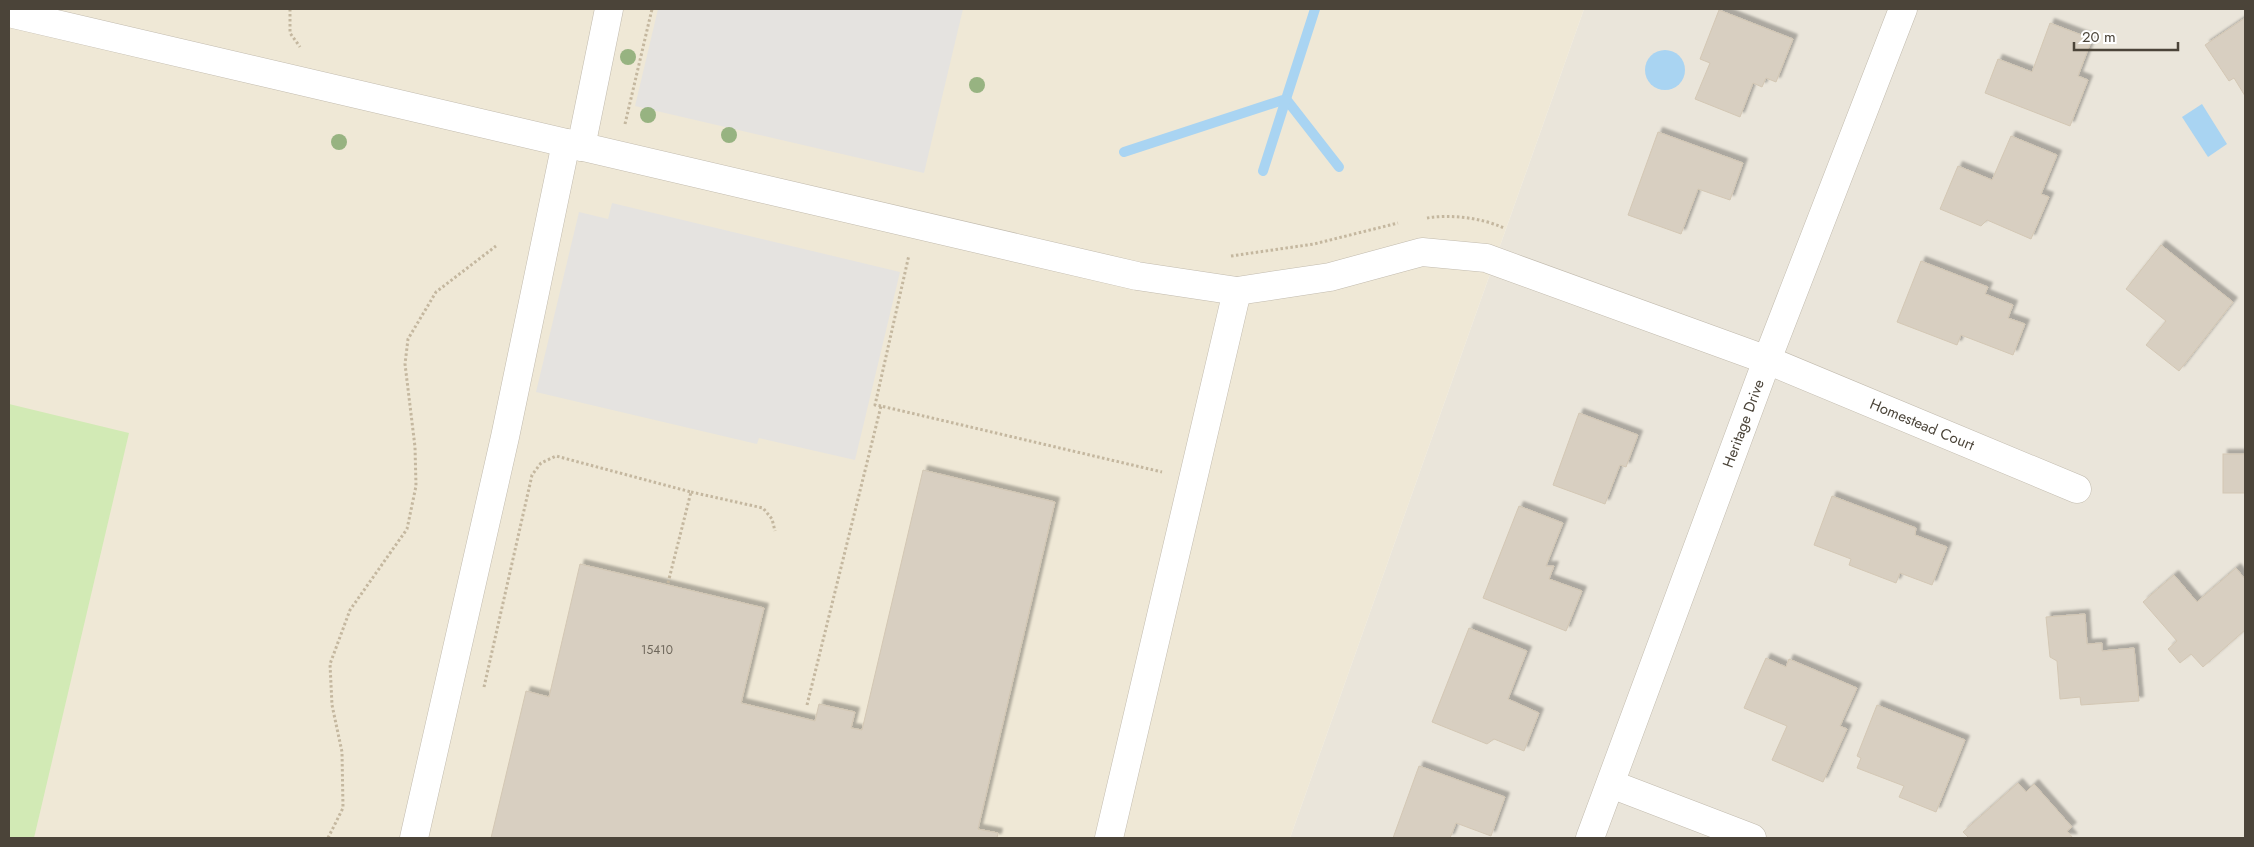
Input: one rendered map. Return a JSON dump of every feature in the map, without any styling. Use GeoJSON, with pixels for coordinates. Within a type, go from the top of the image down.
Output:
{"type":"FeatureCollection","features":[{"type":"Feature","properties":{"kind":"street"},"geometry":{"type":"LineString","coordinates":[[414,838],[573,145],[587,115],[609,9]]}},
{"type":"Feature","properties":{"kind":"street","name":"Heritage Drive"},"geometry":{"type":"LineString","coordinates":[[1590,838],[1612,784],[1767,360],[1903,9]]}},
{"type":"Feature","properties":{"kind":"street","name":"Homestead Court"},"geometry":{"type":"LineString","coordinates":[[9,13],[1137,276],[1237,291],[1330,277],[1422,252],[1486,258],[1767,360],[2078,489]]}},
{"type":"Feature","properties":{"kind":"street"},"geometry":{"type":"LineString","coordinates":[[1109,838],[1237,291]]}},
{"type":"Feature","properties":{"kind":"street"},"geometry":{"type":"LineString","coordinates":[[1612,784],[1752,838]]}},
{"type":"Feature","properties":{"kind":"path"},"geometry":{"type":"LineString","coordinates":[[290,9],[290,32],[301,48]]}},
{"type":"Feature","properties":{"kind":"path"},"geometry":{"type":"LineString","coordinates":[[587,115],[626,124],[652,9]]}},
{"type":"Feature","properties":{"kind":"path"},"geometry":{"type":"LineString","coordinates":[[1419,220],[1438,216],[1489,221],[1505,228]]}},
{"type":"Feature","properties":{"kind":"path"},"geometry":{"type":"LineString","coordinates":[[1210,287],[1216,264],[1220,257],[1314,244],[1401,222]]}},
{"type":"Feature","properties":{"kind":"path"},"geometry":{"type":"LineString","coordinates":[[328,838],[343,808],[342,752],[332,705],[330,664],[350,610],[407,529],[416,486],[415,447],[405,364],[408,340],[436,292],[496,246]]}},
{"type":"Feature","properties":{"kind":"path"},"geometry":{"type":"LineString","coordinates":[[806,705],[881,406],[1163,472],[1165,463]]}},
{"type":"Feature","properties":{"kind":"path"},"geometry":{"type":"LineString","coordinates":[[484,688],[532,475],[541,463],[556,456],[691,492],[763,508],[772,519],[775,531]]}},
{"type":"Feature","properties":{"kind":"path"},"geometry":{"type":"LineString","coordinates":[[668,582],[691,492]]}},
{"type":"Feature","properties":{"kind":"shaded area"},"geometry":{"type":"Polygon","coordinates":[[[9,9],[1584,9],[1290,838],[9,838],[9,9]]]}},
{"type":"Feature","properties":{"kind":"shaded area"},"geometry":{"type":"Polygon","coordinates":[[[658,9],[963,9],[924,173],[635,106],[658,9]]]}},
{"type":"Feature","properties":{"kind":"shaded area"},"geometry":{"type":"Polygon","coordinates":[[[1584,9],[2245,9],[2245,838],[1290,838],[1584,9]]]}},
{"type":"Feature","properties":{"kind":"shaded area"},"geometry":{"type":"Polygon","coordinates":[[[612,203],[900,272],[855,460],[759,438],[757,444],[536,392],[579,212],[608,219],[612,203]]]}},
{"type":"Feature","properties":{"kind":"green space"},"geometry":{"type":"Polygon","coordinates":[[[9,404],[129,433],[34,838],[9,838],[9,404]]]}},
{"type":"Feature","properties":{"kind":"water"},"geometry":{"type":"Polygon","coordinates":[[[1669,50],[1676,53],[1682,59],[1685,70],[1684,78],[1676,87],[1669,90],[1661,90],[1654,87],[1646,78],[1645,66],[1648,59],[1657,51],[1669,50]]]}},
{"type":"Feature","properties":{"kind":"water"},"geometry":{"type":"Polygon","coordinates":[[[2202,104],[2227,144],[2208,157],[2182,117],[2202,104]]]}},
{"type":"Feature","properties":{"kind":"building"},"geometry":{"type":"Polygon","coordinates":[[[1719,10],[1793,39],[1776,82],[1766,78],[1762,87],[1753,83],[1740,117],[1695,99],[1710,63],[1700,59],[1719,10]]]}},
{"type":"Feature","properties":{"kind":"building"},"geometry":{"type":"Polygon","coordinates":[[[2245,18],[2245,96],[2234,78],[2229,81],[2205,45],[2245,18]]]}},
{"type":"Feature","properties":{"kind":"building"},"geometry":{"type":"Polygon","coordinates":[[[2050,23],[2092,39],[2078,76],[2088,80],[2070,126],[1985,93],[1998,59],[2032,72],[2050,23]]]}},
{"type":"Feature","properties":{"kind":"building"},"geometry":{"type":"Polygon","coordinates":[[[1658,132],[1743,163],[1730,200],[1698,189],[1681,234],[1628,215],[1658,132]]]}},
{"type":"Feature","properties":{"kind":"building"},"geometry":{"type":"Polygon","coordinates":[[[2011,136],[2057,155],[2041,194],[2049,197],[2031,239],[1987,220],[1981,226],[1940,209],[1958,166],[1992,180],[2011,136]]]}},
{"type":"Feature","properties":{"kind":"building"},"geometry":{"type":"Polygon","coordinates":[[[2161,245],[2233,302],[2179,371],[2146,345],[2166,321],[2126,289],[2161,245]]]}},
{"type":"Feature","properties":{"kind":"building"},"geometry":{"type":"Polygon","coordinates":[[[1921,261],[1988,287],[1985,294],[2013,305],[2008,318],[2025,324],[2013,355],[1961,335],[1957,345],[1897,322],[1921,261]]]}},
{"type":"Feature","properties":{"kind":"building"},"geometry":{"type":"Polygon","coordinates":[[[1579,413],[1638,435],[1626,467],[1620,465],[1605,504],[1553,485],[1579,413]]]}},
{"type":"Feature","properties":{"kind":"building"},"geometry":{"type":"Polygon","coordinates":[[[2223,454],[2245,454],[2245,493],[2223,493],[2223,454]]]}},
{"type":"Feature","properties":{"kind":"building"},"geometry":{"type":"Polygon","coordinates":[[[923,470],[1055,502],[978,829],[998,833],[997,838],[491,838],[526,691],[549,697],[580,564],[764,608],[741,703],[815,721],[819,704],[855,712],[851,728],[862,730],[923,470]]]}},
{"type":"Feature","properties":{"kind":"building"},"geometry":{"type":"Polygon","coordinates":[[[1832,496],[1916,528],[1915,535],[1947,547],[1932,585],[1900,573],[1896,583],[1849,565],[1851,559],[1814,545],[1832,496]]]}},
{"type":"Feature","properties":{"kind":"building"},"geometry":{"type":"Polygon","coordinates":[[[1519,506],[1563,523],[1546,566],[1554,566],[1549,579],[1582,591],[1566,631],[1483,598],[1519,506]]]}},
{"type":"Feature","properties":{"kind":"building"},"geometry":{"type":"Polygon","coordinates":[[[2236,568],[2245,579],[2245,630],[2203,667],[2191,654],[2180,663],[2168,649],[2177,641],[2143,602],[2174,575],[2197,602],[2236,568]]]}},
{"type":"Feature","properties":{"kind":"building"},"geometry":{"type":"Polygon","coordinates":[[[2085,614],[2087,644],[2102,643],[2102,651],[2134,648],[2139,701],[2081,705],[2080,697],[2060,699],[2057,661],[2050,657],[2046,617],[2085,614]]]}},
{"type":"Feature","properties":{"kind":"building"},"geometry":{"type":"Polygon","coordinates":[[[1469,628],[1527,651],[1508,699],[1539,713],[1524,751],[1494,739],[1487,744],[1432,722],[1469,628]]]}},
{"type":"Feature","properties":{"kind":"building"},"geometry":{"type":"Polygon","coordinates":[[[1766,658],[1786,667],[1789,659],[1857,688],[1840,726],[1847,729],[1823,782],[1772,760],[1787,726],[1744,708],[1766,658]]]}},
{"type":"Feature","properties":{"kind":"building"},"geometry":{"type":"Polygon","coordinates":[[[1877,705],[1965,740],[1936,812],[1899,797],[1904,786],[1857,768],[1861,758],[1857,756],[1877,705]]]}},
{"type":"Feature","properties":{"kind":"building"},"geometry":{"type":"Polygon","coordinates":[[[1419,766],[1505,797],[1491,836],[1456,823],[1450,838],[1393,838],[1419,766]]]}},
{"type":"Feature","properties":{"kind":"building"},"geometry":{"type":"Polygon","coordinates":[[[2018,783],[2026,792],[2034,784],[2072,827],[2067,831],[2073,838],[1969,838],[1963,832],[2018,783]]]}},
{"type":"Feature","properties":{"kind":"waterway"},"geometry":{"type":"LineString","coordinates":[[1124,152],[1286,99],[1315,9]]}},
{"type":"Feature","properties":{"kind":"waterway"},"geometry":{"type":"LineString","coordinates":[[1286,99],[1339,167]]}},
{"type":"Feature","properties":{"kind":"waterway"},"geometry":{"type":"LineString","coordinates":[[1263,171],[1286,99]]}}]}
